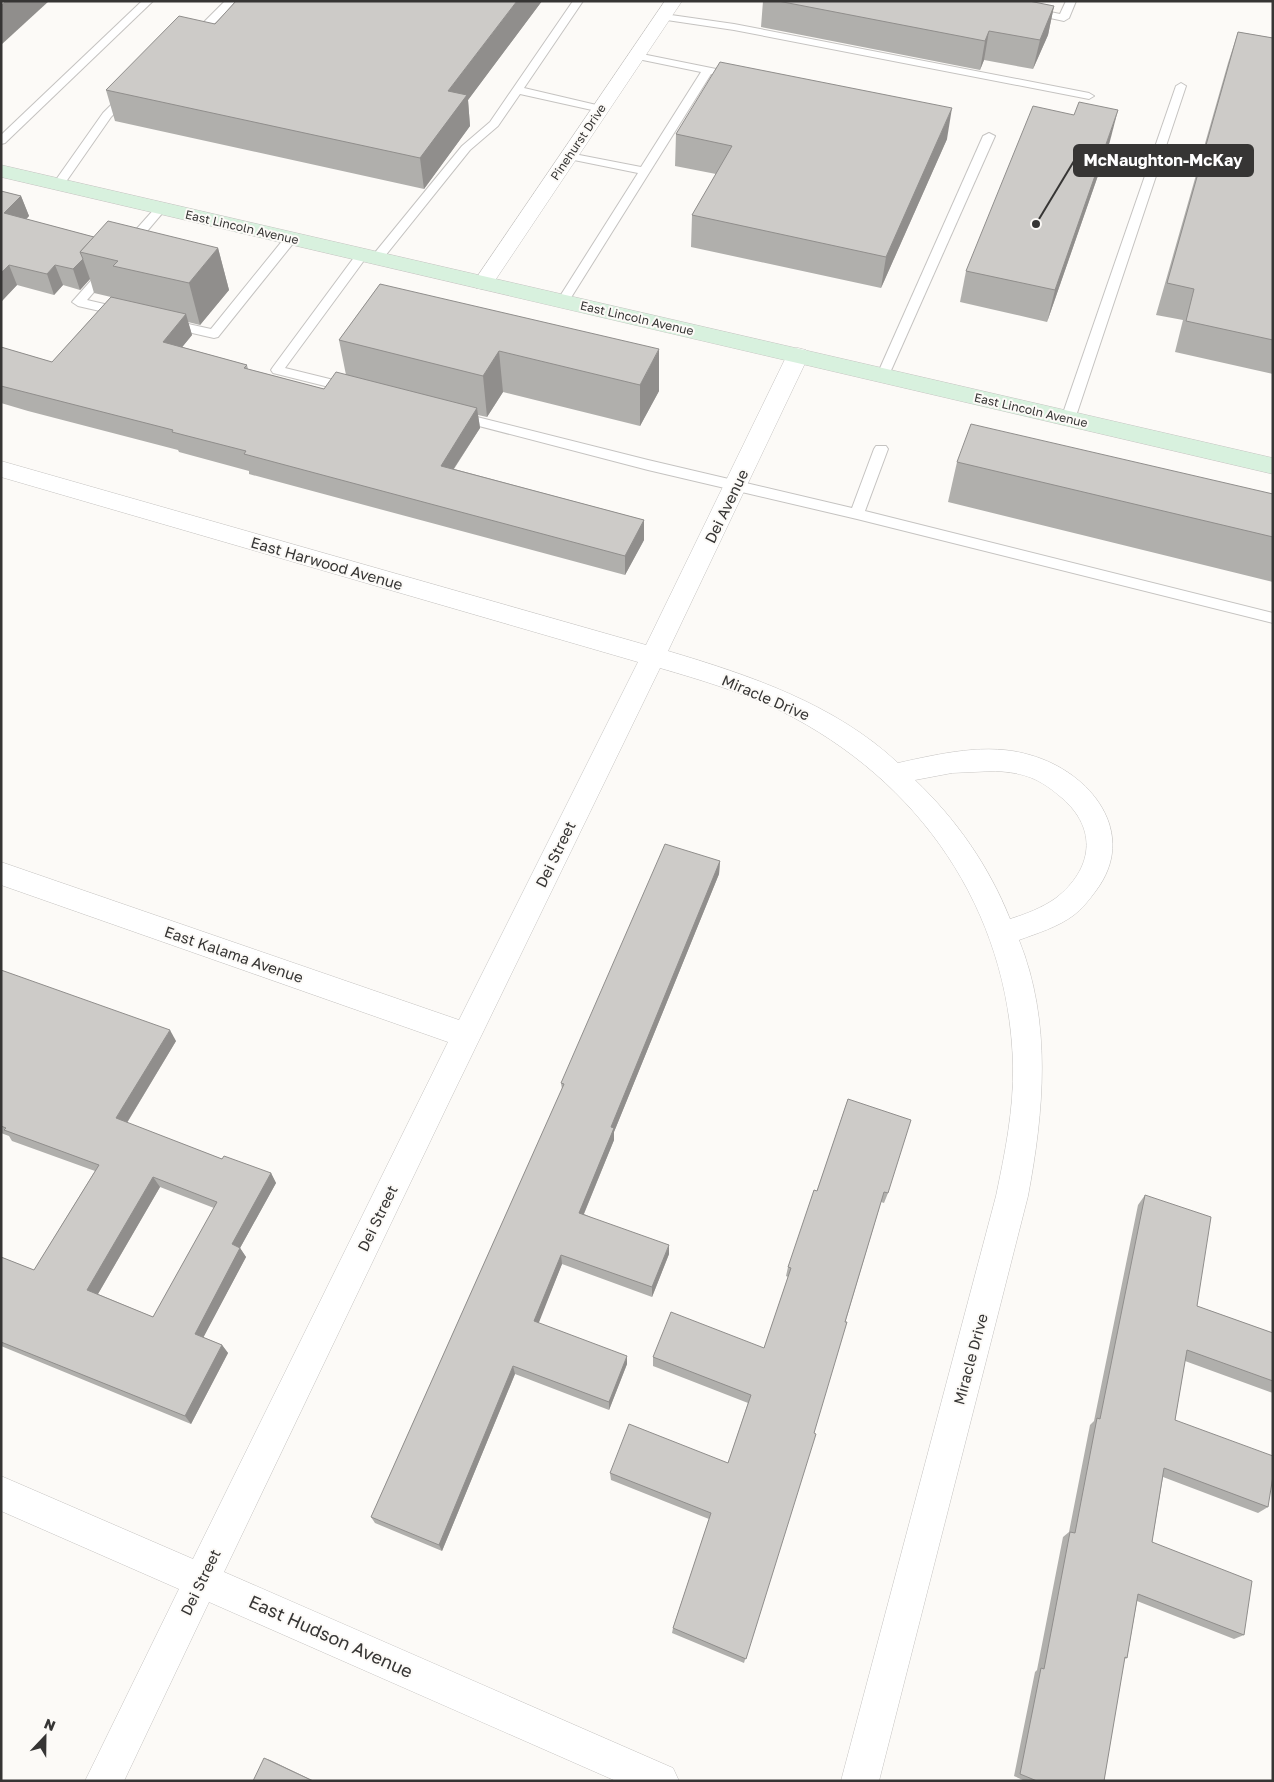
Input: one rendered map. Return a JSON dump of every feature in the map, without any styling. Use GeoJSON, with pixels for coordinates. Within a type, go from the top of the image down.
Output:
{"type":"FeatureCollection","features":[{"type":"Feature","properties":{"kind":"street","name":"Pinehurst Drive"},"geometry":{"type":"LineString","coordinates":[[483,283],[669,9]]}},
{"type":"Feature","properties":{"kind":"street","name":"East Lincoln Avenue"},"geometry":{"type":"LineString","coordinates":[[1,171],[1273,466]]}},
{"type":"Feature","properties":{"kind":"street","name":"Dei Avenue"},"geometry":{"type":"LineString","coordinates":[[653,657],[798,355]]}},
{"type":"Feature","properties":{"kind":"street","name":"East Harwood Avenue"},"geometry":{"type":"LineString","coordinates":[[1,469],[653,657]]}},
{"type":"Feature","properties":{"kind":"street","name":"Miracle Drive"},"geometry":{"type":"LineString","coordinates":[[653,657],[730,680],[790,705],[828,727],[894,774],[928,808],[962,854],[990,901],[1004,933],[1018,983],[1025,1022],[1028,1063],[1028,1101],[1023,1141],[1012,1196],[860,1781]]}},
{"type":"Feature","properties":{"kind":"street","name":"Dei Street"},"geometry":{"type":"LineString","coordinates":[[104,1781],[466,1034],[653,657]]}},
{"type":"Feature","properties":{"kind":"street"},"geometry":{"type":"LineString","coordinates":[[894,774],[964,760],[996,760],[1030,765],[1060,780],[1080,796],[1095,819],[1102,843],[1099,860],[1090,881],[1065,908],[1004,933]]}},
{"type":"Feature","properties":{"kind":"street","name":"East Kalama Avenue"},"geometry":{"type":"LineString","coordinates":[[1,874],[466,1034]]}},
{"type":"Feature","properties":{"kind":"street","name":"East Hudson Avenue"},"geometry":{"type":"LineString","coordinates":[[1,1493],[660,1781]]}},
{"type":"Feature","properties":{"kind":"lane"},"geometry":{"type":"LineString","coordinates":[[1,141],[148,1]]}},
{"type":"Feature","properties":{"kind":"lane"},"geometry":{"type":"LineString","coordinates":[[179,41],[186,34],[208,24],[231,1]]}},
{"type":"Feature","properties":{"kind":"lane"},"geometry":{"type":"LineString","coordinates":[[362,392],[277,370],[370,256],[466,148],[494,124],[578,1]]}},
{"type":"Feature","properties":{"kind":"lane"},"geometry":{"type":"LineString","coordinates":[[1019,9],[1064,18],[1071,1]]}},
{"type":"Feature","properties":{"kind":"lane"},"geometry":{"type":"LineString","coordinates":[[669,9],[734,27],[1089,96]]}},
{"type":"Feature","properties":{"kind":"lane"},"geometry":{"type":"LineString","coordinates":[[638,56],[746,78]]}},
{"type":"Feature","properties":{"kind":"lane"},"geometry":{"type":"LineString","coordinates":[[563,301],[708,70]]}},
{"type":"Feature","properties":{"kind":"lane"},"geometry":{"type":"LineString","coordinates":[[1068,419],[1182,86]]}},
{"type":"Feature","properties":{"kind":"lane"},"geometry":{"type":"LineString","coordinates":[[59,184],[107,115],[133,88]]}},
{"type":"Feature","properties":{"kind":"lane"},"geometry":{"type":"LineString","coordinates":[[517,90],[601,109]]}},
{"type":"Feature","properties":{"kind":"lane"},"geometry":{"type":"LineString","coordinates":[[883,375],[989,136]]}},
{"type":"Feature","properties":{"kind":"lane"},"geometry":{"type":"LineString","coordinates":[[569,156],[644,171]]}},
{"type":"Feature","properties":{"kind":"lane"},"geometry":{"type":"LineString","coordinates":[[136,316],[78,302],[161,208]]}},
{"type":"Feature","properties":{"kind":"lane"},"geometry":{"type":"LineString","coordinates":[[156,320],[214,334],[290,238]]}},
{"type":"Feature","properties":{"kind":"lane"},"geometry":{"type":"LineString","coordinates":[[448,414],[648,465],[857,514],[1273,618]]}},
{"type":"Feature","properties":{"kind":"lane"},"geometry":{"type":"LineString","coordinates":[[857,514],[881,449]]}},
{"type":"Feature","properties":{"kind":"building"},"geometry":{"type":"Polygon","coordinates":[[[236,1],[517,1],[448,91],[467,95],[420,158],[106,90],[179,16],[215,24],[236,1]]]}},
{"type":"Feature","properties":{"kind":"building"},"geometry":{"type":"Polygon","coordinates":[[[778,1],[1029,1],[1054,6],[1040,40],[989,31],[985,41],[778,1]]]}},
{"type":"Feature","properties":{"kind":"building"},"geometry":{"type":"Polygon","coordinates":[[[1238,32],[1273,38],[1273,340],[1186,321],[1194,289],[1167,283],[1238,32]]]}},
{"type":"Feature","properties":{"kind":"building"},"geometry":{"type":"Polygon","coordinates":[[[720,62],[952,108],[886,257],[692,215],[732,146],[676,134],[720,62]]]}},
{"type":"Feature","properties":{"kind":"building"},"geometry":{"type":"Polygon","coordinates":[[[1079,102],[1118,110],[1055,290],[966,271],[1033,106],[1074,115],[1079,102]]]}},
{"type":"Feature","properties":{"kind":"building"},"geometry":{"type":"Polygon","coordinates":[[[1,191],[21,196],[4,213],[94,237],[80,252],[83,259],[73,269],[55,265],[47,274],[9,265],[1,273],[1,191]]]}},
{"type":"Feature","properties":{"kind":"building"},"geometry":{"type":"Polygon","coordinates":[[[108,221],[218,248],[189,283],[113,266],[118,261],[80,252],[108,221]]]}},
{"type":"Feature","properties":{"kind":"building"},"geometry":{"type":"Polygon","coordinates":[[[380,284],[659,349],[640,385],[499,351],[483,376],[339,340],[380,284]]]}},
{"type":"Feature","properties":{"kind":"building"},"geometry":{"type":"Polygon","coordinates":[[[111,297],[186,314],[163,342],[247,365],[244,368],[324,389],[336,372],[477,408],[441,466],[644,520],[625,556],[244,454],[246,451],[172,432],[173,430],[1,386],[1,347],[52,362],[111,297]]]}},
{"type":"Feature","properties":{"kind":"building"},"geometry":{"type":"Polygon","coordinates":[[[971,424],[1273,494],[1273,537],[957,462],[971,424]]]}},
{"type":"Feature","properties":{"kind":"building"},"geometry":{"type":"Polygon","coordinates":[[[665,844],[720,861],[611,1127],[614,1128],[579,1213],[669,1245],[652,1287],[561,1255],[534,1321],[627,1356],[609,1402],[513,1366],[439,1545],[371,1517],[564,1084],[561,1083],[665,844]]]}},
{"type":"Feature","properties":{"kind":"building"},"geometry":{"type":"Polygon","coordinates":[[[1,970],[170,1030],[116,1118],[222,1159],[224,1156],[271,1173],[232,1244],[240,1248],[195,1334],[222,1345],[185,1416],[1,1342],[1,1257],[34,1270],[99,1165],[4,1130],[6,1128],[1,1126],[1,970]],[[153,1177],[87,1290],[153,1317],[217,1202],[153,1177]]]}},
{"type":"Feature","properties":{"kind":"building"},"geometry":{"type":"Polygon","coordinates":[[[848,1099],[911,1120],[888,1193],[884,1192],[845,1322],[847,1322],[814,1433],[816,1434],[746,1659],[673,1628],[711,1513],[610,1473],[629,1424],[728,1463],[751,1395],[653,1357],[671,1312],[764,1348],[791,1268],[788,1267],[814,1190],[817,1191],[848,1099]]]}},
{"type":"Feature","properties":{"kind":"building"},"geometry":{"type":"Polygon","coordinates":[[[1145,1195],[1211,1217],[1197,1306],[1273,1333],[1273,1381],[1187,1350],[1175,1420],[1273,1456],[1273,1476],[1268,1507],[1164,1468],[1152,1542],[1252,1581],[1244,1635],[1138,1594],[1127,1658],[1125,1657],[1104,1781],[1037,1781],[1020,1774],[1041,1668],[1044,1669],[1070,1532],[1075,1533],[1097,1418],[1100,1419],[1145,1195]]]}},
{"type":"Feature","properties":{"kind":"building"},"geometry":{"type":"Polygon","coordinates":[[[264,1758],[313,1781],[253,1781],[264,1758]]]}},
{"type":"Feature","properties":{"kind":"place","name":"McNaughton-McKay"},"geometry":{"type":"Point","coordinates":[1036,224]}}]}
